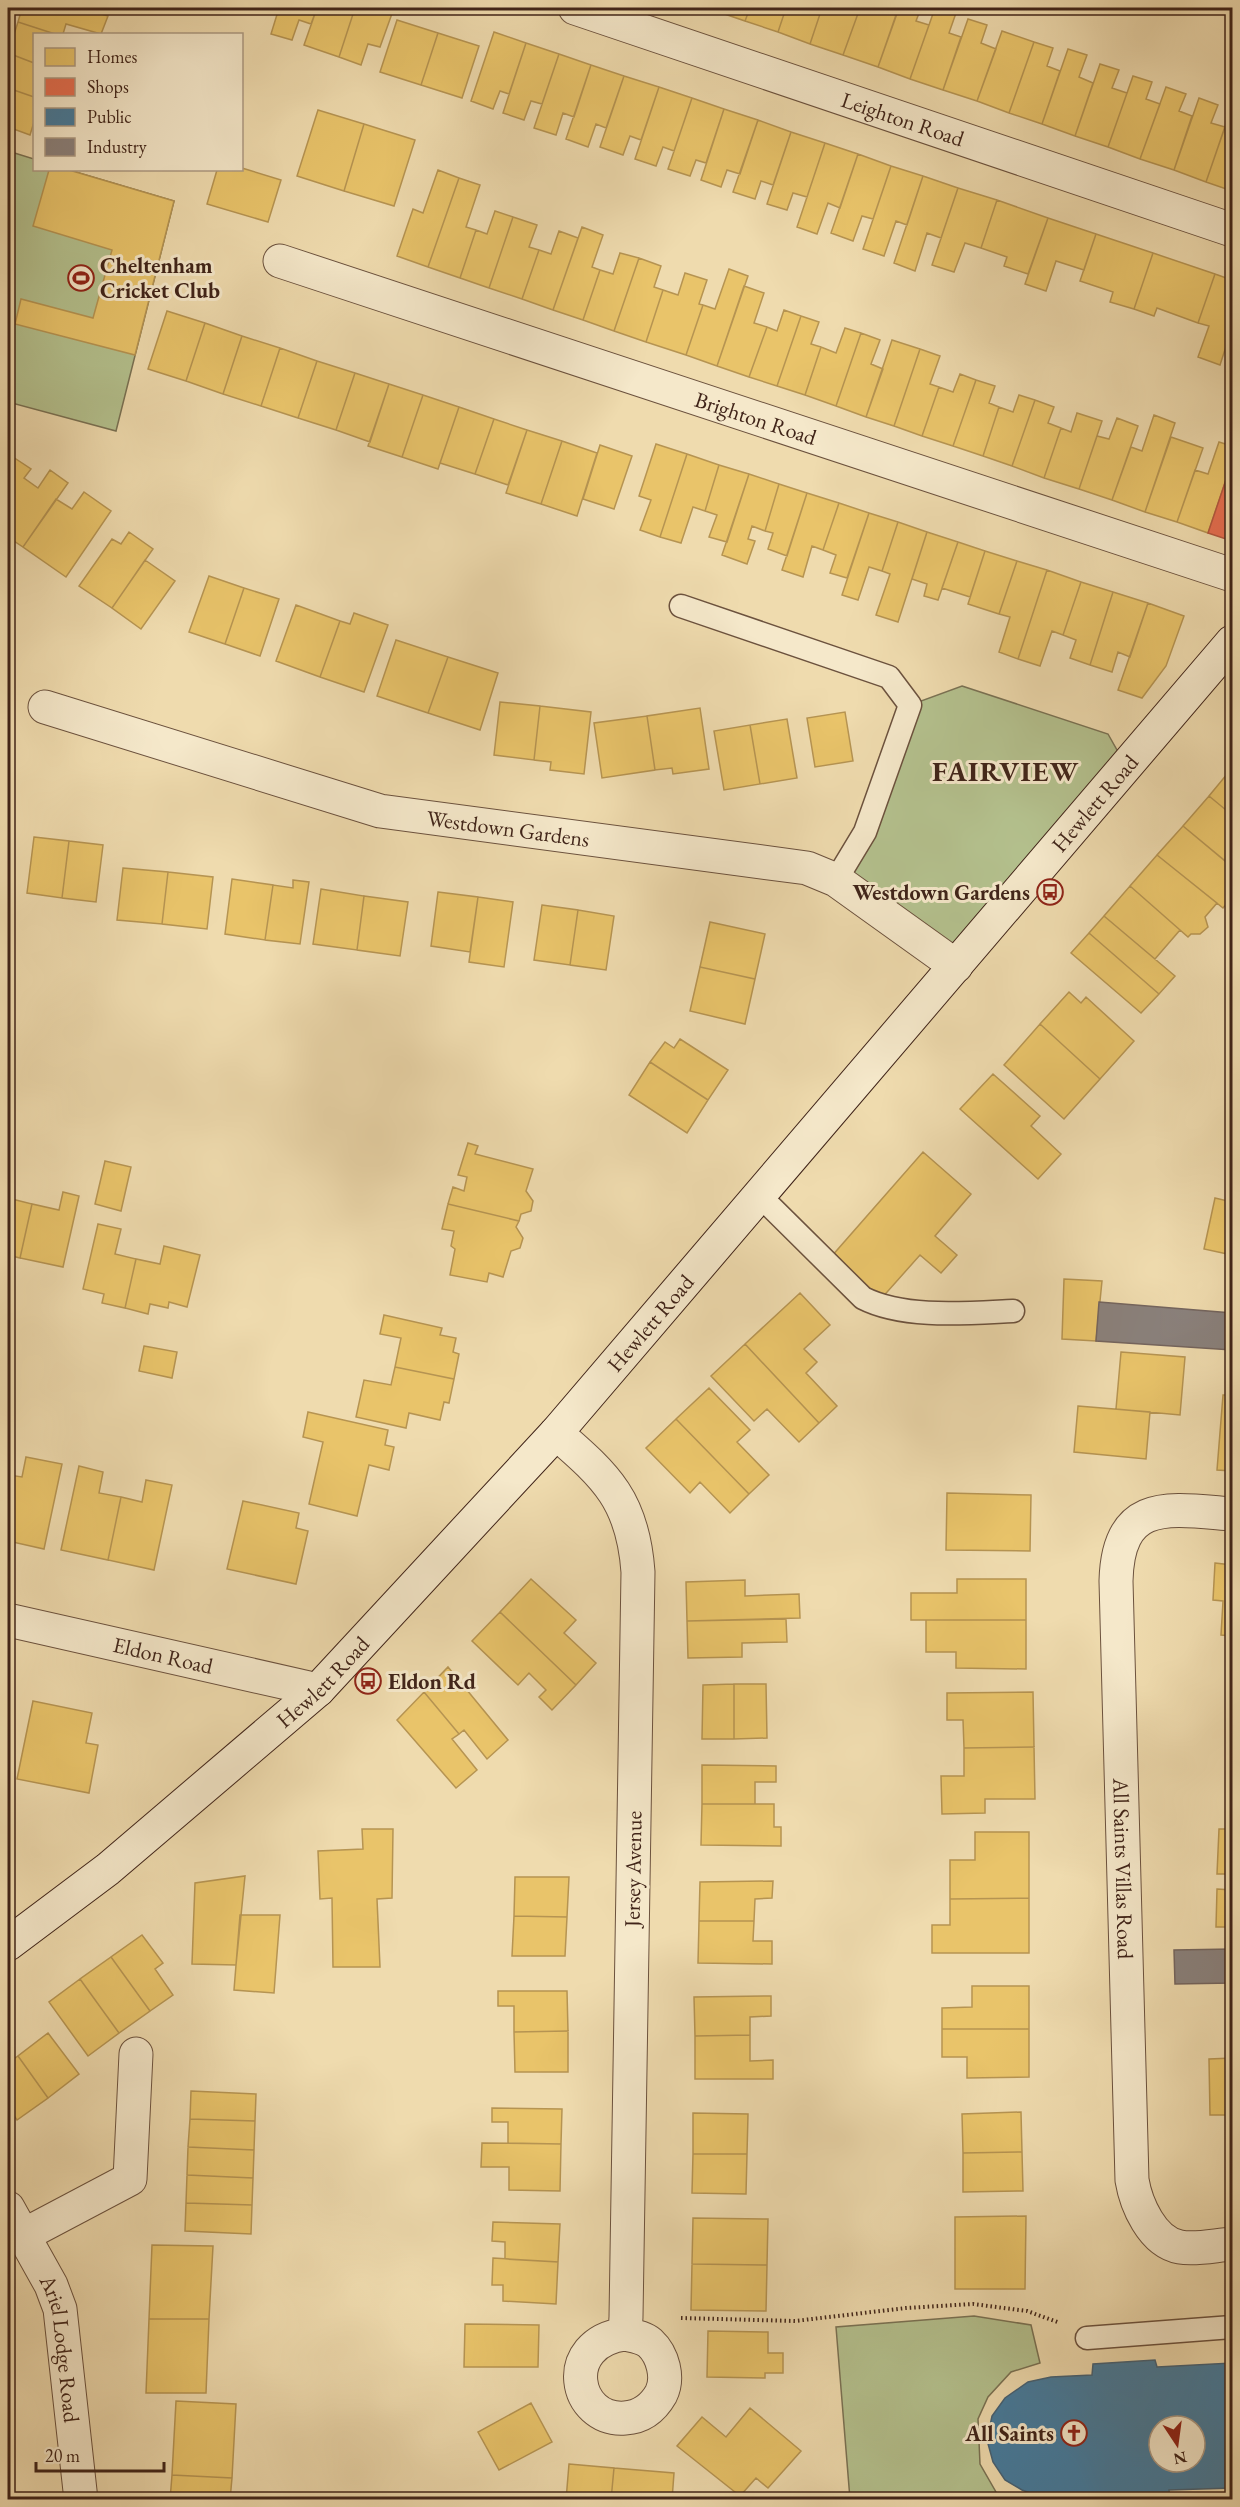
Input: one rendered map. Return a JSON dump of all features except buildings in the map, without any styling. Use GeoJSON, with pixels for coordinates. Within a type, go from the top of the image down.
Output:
{"type":"FeatureCollection","features":[{"type":"Feature","properties":{"kind":"street","name":"Leighton Road"},"geometry":{"type":"LineString","coordinates":[[575,8],[1233,231]]}},
{"type":"Feature","properties":{"kind":"street","name":"Brighton Road"},"geometry":{"type":"LineString","coordinates":[[280,261],[1233,575]]}},
{"type":"Feature","properties":{"kind":"street","name":"Hewlett Road"},"geometry":{"type":"LineString","coordinates":[[8,1944],[108,1869],[318,1690],[556,1433],[1233,642]]}},
{"type":"Feature","properties":{"kind":"street","name":"Westdown Gardens"},"geometry":{"type":"LineString","coordinates":[[45,707],[380,811],[807,867],[836,880],[956,966]]}},
{"type":"Feature","properties":{"kind":"street","name":"Jersey Avenue"},"geometry":{"type":"LineString","coordinates":[[556,1433],[594,1468],[619,1498],[630,1522],[637,1555],[625,2325]]}},
{"type":"Feature","properties":{"kind":"street","name":"All Saints Villas Road"},"geometry":{"type":"LineString","coordinates":[[1233,1514],[1169,1509],[1152,1512],[1136,1523],[1126,1534],[1119,1549],[1116,1581],[1132,2180],[1142,2213],[1164,2239],[1179,2247],[1233,2244]]}},
{"type":"Feature","properties":{"kind":"street","name":"Eldon Road"},"geometry":{"type":"LineString","coordinates":[[8,1620],[318,1690]]}},
{"type":"Feature","properties":{"kind":"street"},"geometry":{"type":"LineString","coordinates":[[24,2235],[130,2178],[136,2054]]}},
{"type":"Feature","properties":{"kind":"street","name":"Ariel Lodge Road"},"geometry":{"type":"LineString","coordinates":[[8,2208],[51,2285],[60,2309],[81,2499]]}},
{"type":"Feature","properties":{"kind":"lane"},"geometry":{"type":"LineString","coordinates":[[681,606],[889,677],[910,705],[866,832],[836,880]]}},
{"type":"Feature","properties":{"kind":"lane"},"geometry":{"type":"LineString","coordinates":[[760,1196],[863,1298],[872,1302],[927,1312],[1013,1311]]}},
{"type":"Feature","properties":{"kind":"lane"},"geometry":{"type":"LineString","coordinates":[[1087,2337],[1233,2327]]}},
{"type":"Feature","properties":{"kind":"path"},"geometry":{"type":"LineString","coordinates":[[8,290],[10,298],[8,311]]}},
{"type":"Feature","properties":{"kind":"path"},"geometry":{"type":"LineString","coordinates":[[625,2325],[795,2321],[973,2304],[1027,2311],[1075,2328],[1087,2337]]}},
{"type":"Feature","properties":{"kind":"green space","name":"Cheltenham Cricket Club"},"geometry":{"type":"Polygon","coordinates":[[[8,151],[33,159],[33,171],[72,171],[174,201],[116,431],[8,402],[8,151]]]}},
{"type":"Feature","properties":{"kind":"green space"},"geometry":{"type":"Polygon","coordinates":[[[962,686],[1108,734],[1126,766],[956,966],[836,880],[910,705],[962,686]]]}},
{"type":"Feature","properties":{"kind":"green space"},"geometry":{"type":"Polygon","coordinates":[[[974,2316],[1031,2325],[1040,2363],[1011,2372],[988,2397],[978,2419],[980,2464],[1000,2499],[850,2499],[836,2327],[974,2316]]]}},
{"type":"Feature","properties":{"kind":"place","name":"Cheltenham Cricket Club"},"geometry":{"type":"Point","coordinates":[81,278]}},
{"type":"Feature","properties":{"kind":"place","name":"Westdown Gardens"},"geometry":{"type":"Point","coordinates":[1050,892]}},
{"type":"Feature","properties":{"kind":"place","name":"Eldon Rd"},"geometry":{"type":"Point","coordinates":[368,1681]}},
{"type":"Feature","properties":{"kind":"place","name":"All Saints"},"geometry":{"type":"Point","coordinates":[1074,2433]}},
{"type":"Feature","properties":{"kind":"district","name":"FAIRVIEW"},"geometry":{"type":"Point","coordinates":[1006,771]}}]}
